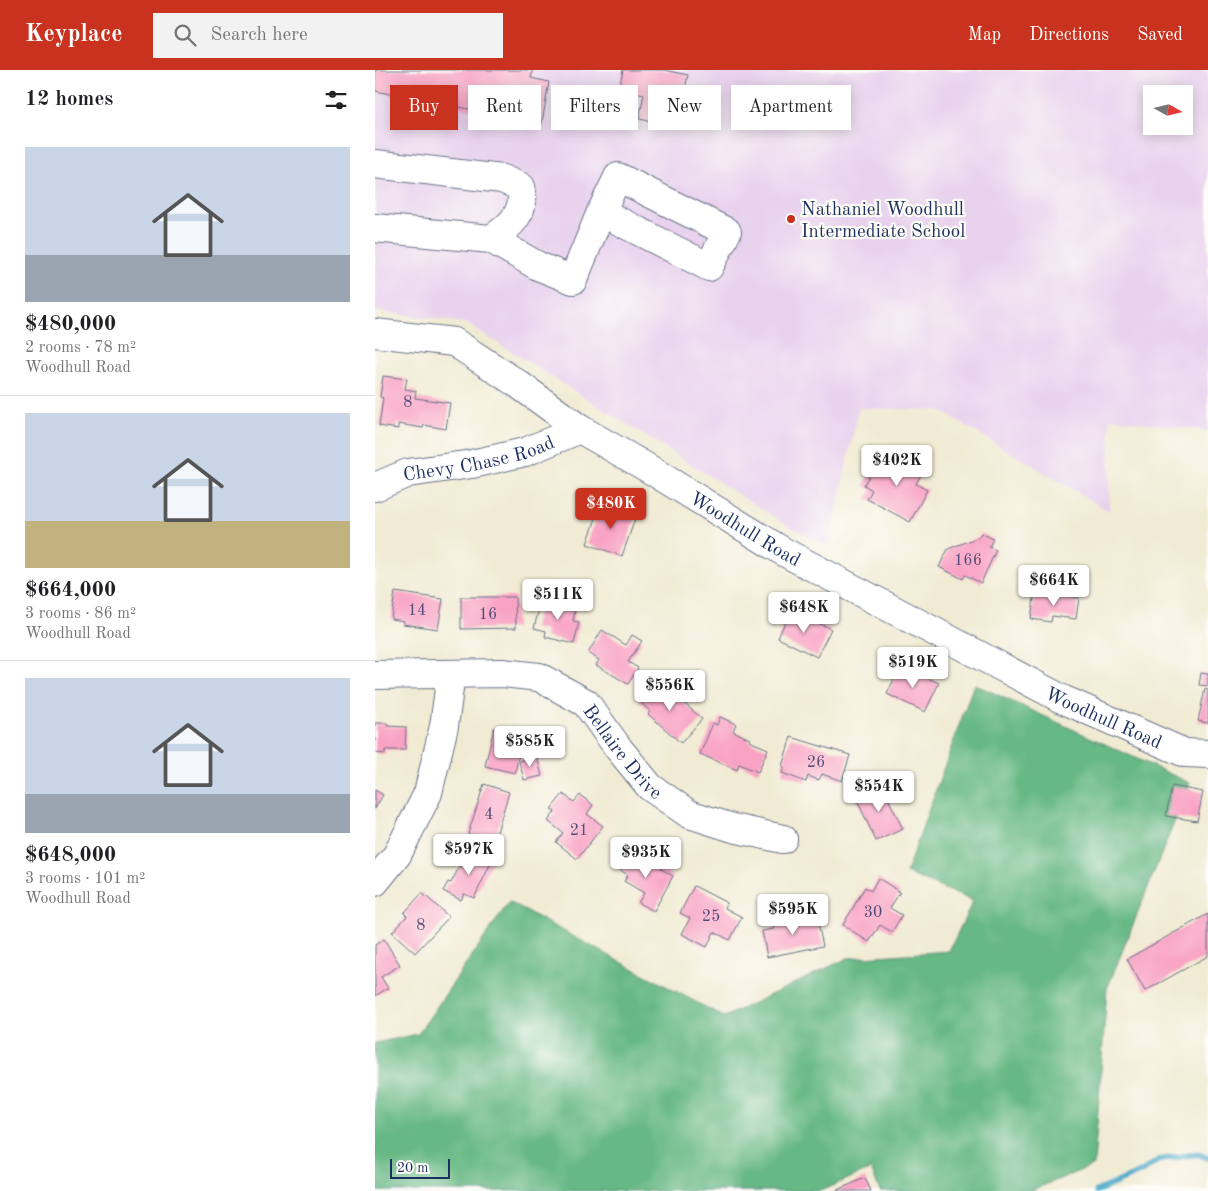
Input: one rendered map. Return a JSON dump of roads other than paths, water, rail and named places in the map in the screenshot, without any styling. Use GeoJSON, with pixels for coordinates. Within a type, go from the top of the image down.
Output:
{"type":"FeatureCollection","features":[{"type":"Feature","properties":{"kind":"street"},"geometry":{"type":"LineString","coordinates":[[375,164],[502,178],[521,187],[523,196],[519,211],[505,230],[491,239]]}},
{"type":"Feature","properties":{"kind":"street"},"geometry":{"type":"LineString","coordinates":[[375,228],[491,239],[538,266],[573,280],[601,212]]}},
{"type":"Feature","properties":{"kind":"street","name":"Woodhull Road"},"geometry":{"type":"LineString","coordinates":[[375,333],[454,342],[518,384],[580,429],[646,467],[784,552],[1062,699],[1185,753],[1208,754]]}},
{"type":"Feature","properties":{"kind":"street","name":"Chevy Chase Road"},"geometry":{"type":"LineString","coordinates":[[375,487],[408,473],[472,464],[525,452],[580,429]]}},
{"type":"Feature","properties":{"kind":"street","name":"Bellaire Drive"},"geometry":{"type":"LineString","coordinates":[[375,675],[501,673],[539,677],[586,703],[619,749],[650,787],[689,814],[733,828],[783,839]]}},
{"type":"Feature","properties":{"kind":"street"},"geometry":{"type":"LineString","coordinates":[[375,882],[397,855],[428,793],[444,726],[451,674]]}},
{"type":"Feature","properties":{"kind":"waterway"},"geometry":{"type":"LineString","coordinates":[[1097,1191],[1141,1172],[1159,1160],[1198,1154],[1208,1158]]}},
{"type":"Feature","properties":{"kind":"place","name":"Nathaniel Woodhull Intermediate School"},"geometry":{"type":"Point","coordinates":[791,219]}}]}
